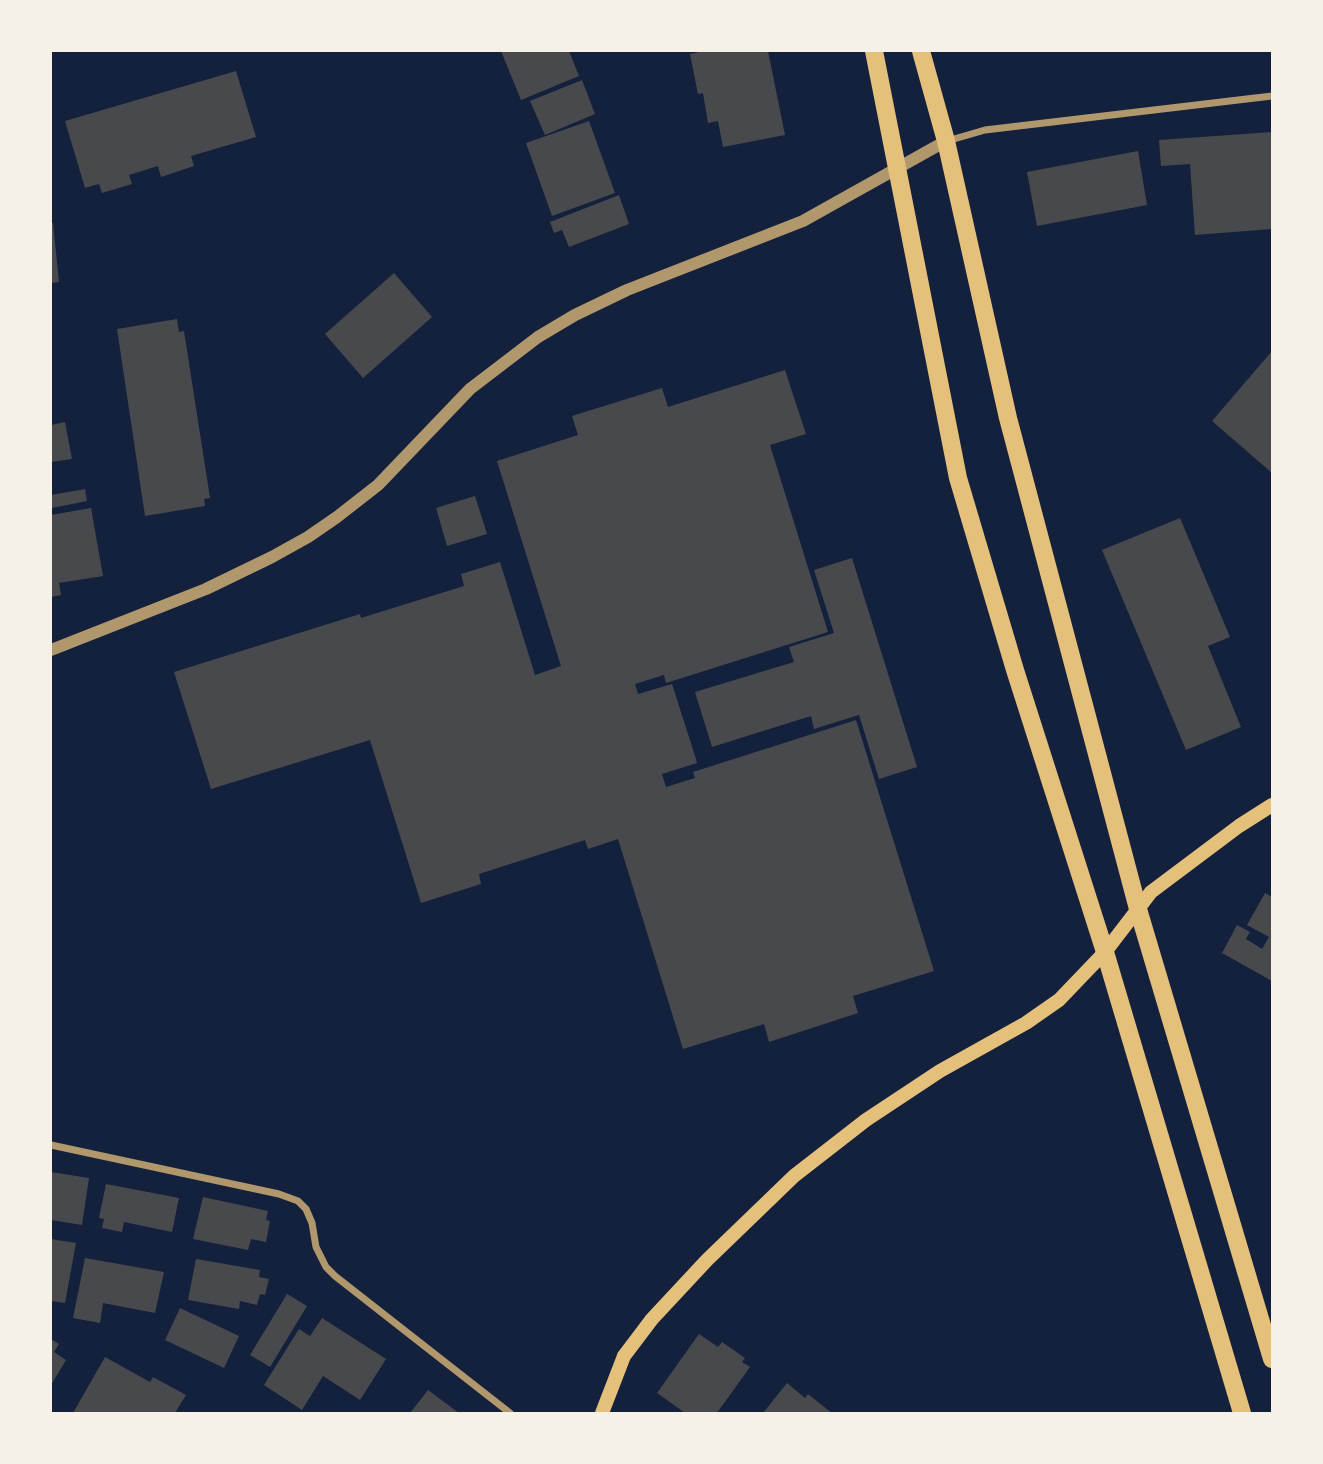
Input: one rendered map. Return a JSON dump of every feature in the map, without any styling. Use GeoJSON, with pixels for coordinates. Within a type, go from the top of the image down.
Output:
{"type":"FeatureCollection","features":[{"type":"Feature","properties":{"kind":"main road"},"geometry":{"type":"LineString","coordinates":[[874,51],[958,478],[1015,670],[1105,952],[1242,1413]]}},
{"type":"Feature","properties":{"kind":"main road"},"geometry":{"type":"LineString","coordinates":[[921,51],[946,141],[1008,418],[1138,909],[1272,1359]]}},
{"type":"Feature","properties":{"kind":"main road"},"geometry":{"type":"LineString","coordinates":[[602,1413],[624,1356],[652,1319],[707,1260],[794,1175],[866,1120],[940,1071],[1026,1023],[1059,1000],[1105,952],[1151,892],[1239,826],[1272,805]]}},
{"type":"Feature","properties":{"kind":"street"},"geometry":{"type":"LineString","coordinates":[[51,650],[206,589],[308,537],[378,485],[470,389],[538,337],[575,315],[627,290],[803,221],[946,141],[985,130],[1272,96]]}},
{"type":"Feature","properties":{"kind":"street"},"geometry":{"type":"LineString","coordinates":[[51,1145],[279,1194],[298,1201],[306,1209],[312,1223],[316,1247],[326,1267],[335,1276],[510,1413]]}},
{"type":"Feature","properties":{"kind":"building"},"geometry":{"type":"Polygon","coordinates":[[[501,51],[569,51],[579,76],[521,100],[501,51]]]}},
{"type":"Feature","properties":{"kind":"building"},"geometry":{"type":"Polygon","coordinates":[[[704,51],[768,51],[785,135],[723,147],[718,121],[708,123],[703,93],[698,94],[690,54],[704,51]]]}},
{"type":"Feature","properties":{"kind":"building"},"geometry":{"type":"Polygon","coordinates":[[[236,71],[256,137],[191,156],[194,166],[161,177],[158,166],[129,175],[132,184],[102,193],[99,184],[85,188],[65,121],[236,71]]]}},
{"type":"Feature","properties":{"kind":"building"},"geometry":{"type":"Polygon","coordinates":[[[582,80],[595,114],[545,135],[530,101],[582,80]]]}},
{"type":"Feature","properties":{"kind":"building"},"geometry":{"type":"Polygon","coordinates":[[[589,121],[615,193],[552,216],[526,143],[589,121]]]}},
{"type":"Feature","properties":{"kind":"building"},"geometry":{"type":"Polygon","coordinates":[[[1272,132],[1272,229],[1195,235],[1190,164],[1161,166],[1159,140],[1272,132]]]}},
{"type":"Feature","properties":{"kind":"building"},"geometry":{"type":"Polygon","coordinates":[[[1138,151],[1147,205],[1037,226],[1027,172],[1138,151]]]}},
{"type":"Feature","properties":{"kind":"building"},"geometry":{"type":"Polygon","coordinates":[[[619,195],[629,224],[569,247],[562,230],[554,233],[550,222],[619,195]]]}},
{"type":"Feature","properties":{"kind":"building"},"geometry":{"type":"Polygon","coordinates":[[[51,223],[59,282],[51,283],[51,223]]]}},
{"type":"Feature","properties":{"kind":"building"},"geometry":{"type":"Polygon","coordinates":[[[394,273],[432,317],[363,378],[325,334],[394,273]]]}},
{"type":"Feature","properties":{"kind":"building"},"geometry":{"type":"Polygon","coordinates":[[[177,319],[179,332],[184,331],[210,498],[204,499],[205,506],[145,516],[117,329],[177,319]]]}},
{"type":"Feature","properties":{"kind":"building"},"geometry":{"type":"Polygon","coordinates":[[[1272,351],[1272,473],[1212,421],[1272,351]]]}},
{"type":"Feature","properties":{"kind":"building"},"geometry":{"type":"Polygon","coordinates":[[[785,370],[806,434],[770,445],[828,632],[666,683],[664,675],[635,684],[638,694],[672,684],[696,759],[697,763],[662,774],[666,787],[695,778],[693,772],[856,720],[934,971],[853,996],[858,1013],[769,1042],[764,1024],[683,1049],[618,839],[588,849],[585,840],[479,874],[481,884],[421,903],[370,740],[211,789],[174,672],[360,614],[361,618],[464,586],[461,574],[500,562],[535,675],[561,666],[497,461],[578,435],[572,416],[662,388],[668,407],[785,370]]]}},
{"type":"Feature","properties":{"kind":"building"},"geometry":{"type":"Polygon","coordinates":[[[65,422],[72,459],[51,462],[51,425],[65,422]]]}},
{"type":"Feature","properties":{"kind":"building"},"geometry":{"type":"Polygon","coordinates":[[[85,489],[87,501],[52,508],[51,495],[85,489]]]}},
{"type":"Feature","properties":{"kind":"building"},"geometry":{"type":"Polygon","coordinates":[[[475,496],[487,534],[447,546],[436,508],[475,496]]]}},
{"type":"Feature","properties":{"kind":"building"},"geometry":{"type":"Polygon","coordinates":[[[91,508],[103,576],[59,583],[61,595],[51,597],[51,515],[91,508]]]}},
{"type":"Feature","properties":{"kind":"building"},"geometry":{"type":"Polygon","coordinates":[[[1180,518],[1230,637],[1208,646],[1241,727],[1186,750],[1102,550],[1180,518]]]}},
{"type":"Feature","properties":{"kind":"building"},"geometry":{"type":"Polygon","coordinates":[[[852,558],[917,767],[879,779],[859,715],[814,729],[811,716],[712,747],[695,692],[794,662],[789,647],[834,633],[814,570],[852,558]]]}},
{"type":"Feature","properties":{"kind":"building"},"geometry":{"type":"Polygon","coordinates":[[[1265,893],[1272,897],[1272,981],[1222,953],[1237,925],[1250,932],[1246,939],[1262,949],[1269,937],[1247,925],[1265,893]]]}},
{"type":"Feature","properties":{"kind":"building"},"geometry":{"type":"Polygon","coordinates":[[[51,1172],[89,1178],[82,1225],[51,1220],[51,1172]]]}},
{"type":"Feature","properties":{"kind":"building"},"geometry":{"type":"Polygon","coordinates":[[[106,1184],[179,1198],[172,1232],[124,1222],[122,1232],[102,1228],[104,1219],[99,1218],[106,1184]]]}},
{"type":"Feature","properties":{"kind":"building"},"geometry":{"type":"Polygon","coordinates":[[[203,1197],[268,1211],[266,1220],[270,1221],[266,1242],[251,1239],[248,1250],[193,1239],[203,1197]]]}},
{"type":"Feature","properties":{"kind":"building"},"geometry":{"type":"Polygon","coordinates":[[[51,1239],[76,1243],[65,1303],[51,1301],[51,1239]]]}},
{"type":"Feature","properties":{"kind":"building"},"geometry":{"type":"Polygon","coordinates":[[[85,1258],[164,1272],[155,1313],[103,1303],[100,1323],[73,1318],[85,1258]]]}},
{"type":"Feature","properties":{"kind":"building"},"geometry":{"type":"Polygon","coordinates":[[[196,1259],[260,1270],[259,1277],[269,1279],[265,1295],[260,1294],[257,1305],[240,1301],[239,1309],[188,1300],[196,1259]]]}},
{"type":"Feature","properties":{"kind":"building"},"geometry":{"type":"Polygon","coordinates":[[[287,1294],[307,1306],[270,1367],[250,1355],[287,1294]]]}},
{"type":"Feature","properties":{"kind":"building"},"geometry":{"type":"Polygon","coordinates":[[[180,1308],[239,1336],[224,1368],[165,1340],[180,1308]]]}},
{"type":"Feature","properties":{"kind":"building"},"geometry":{"type":"Polygon","coordinates":[[[322,1318],[386,1359],[360,1400],[323,1376],[302,1410],[264,1385],[299,1329],[310,1336],[322,1318]]]}},
{"type":"Feature","properties":{"kind":"building"},"geometry":{"type":"Polygon","coordinates":[[[699,1334],[718,1347],[722,1342],[745,1358],[742,1362],[750,1367],[717,1413],[685,1413],[657,1393],[699,1334]]]}},
{"type":"Feature","properties":{"kind":"building"},"geometry":{"type":"Polygon","coordinates":[[[51,1339],[59,1344],[54,1352],[66,1360],[51,1385],[51,1339]]]}},
{"type":"Feature","properties":{"kind":"building"},"geometry":{"type":"Polygon","coordinates":[[[105,1357],[150,1382],[153,1377],[186,1395],[175,1413],[73,1413],[105,1357]]]}},
{"type":"Feature","properties":{"kind":"building"},"geometry":{"type":"Polygon","coordinates":[[[787,1383],[805,1398],[808,1394],[832,1413],[763,1413],[787,1383]]]}},
{"type":"Feature","properties":{"kind":"building"},"geometry":{"type":"Polygon","coordinates":[[[428,1390],[459,1413],[410,1413],[428,1390]]]}}]}
